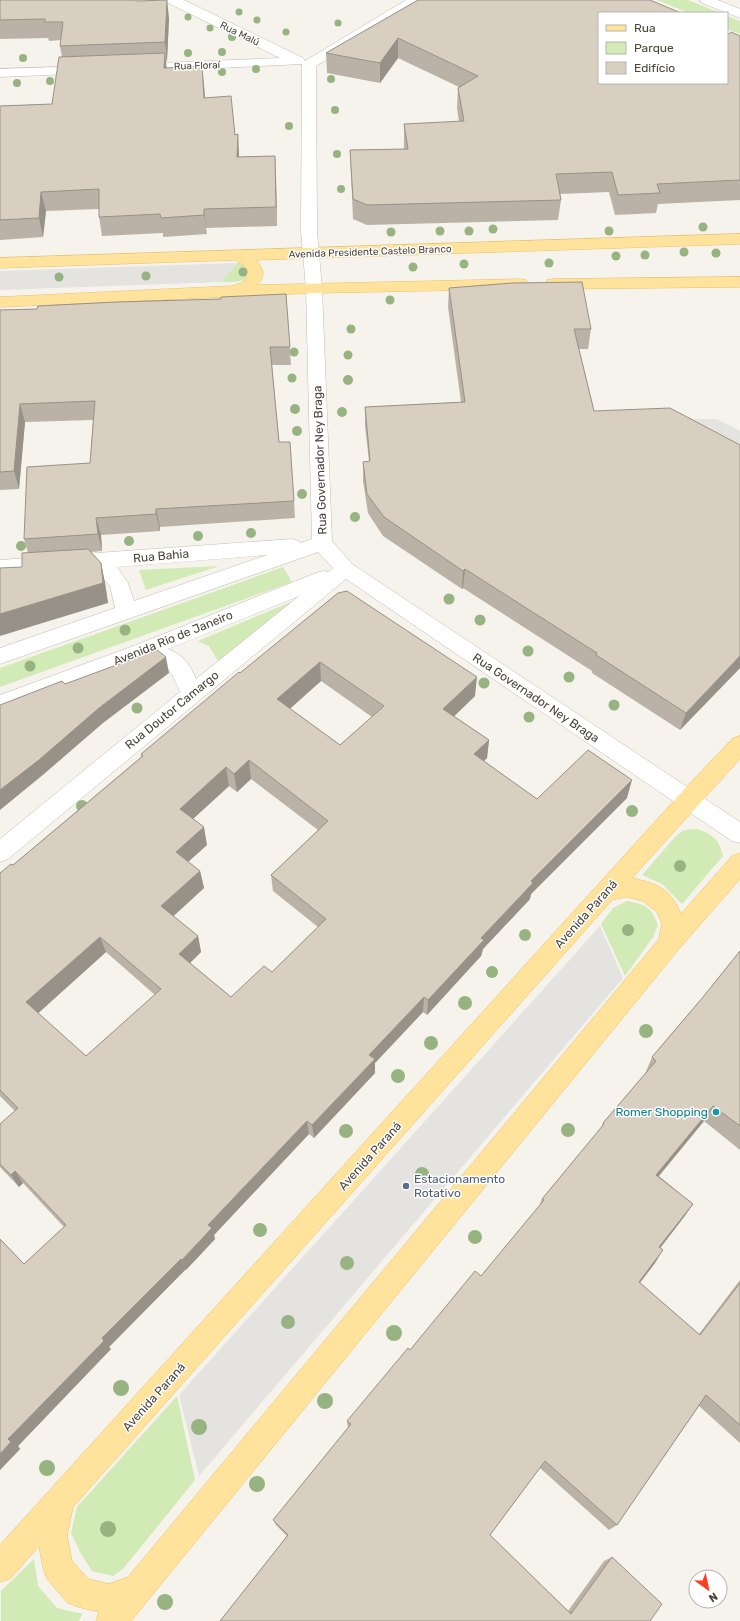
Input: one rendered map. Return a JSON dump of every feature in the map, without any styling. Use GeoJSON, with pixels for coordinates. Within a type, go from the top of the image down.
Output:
{"type":"FeatureCollection","features":[{"type":"Feature","properties":{"kind":"main road","name":"Avenida Presidente Castelo Branco"},"geometry":{"type":"LineString","coordinates":[[0,263],[740,239]]}},
{"type":"Feature","properties":{"kind":"main road"},"geometry":{"type":"LineString","coordinates":[[430,249],[422,255],[419,267],[426,279],[436,285]]}},
{"type":"Feature","properties":{"kind":"main road"},"geometry":{"type":"LineString","coordinates":[[233,292],[246,287],[255,278],[255,268],[248,260],[236,255]]}},
{"type":"Feature","properties":{"kind":"main road"},"geometry":{"type":"LineString","coordinates":[[0,302],[314,288],[436,285],[740,282]]}},
{"type":"Feature","properties":{"kind":"main road","name":"Avenida Paraná"},"geometry":{"type":"LineString","coordinates":[[0,1567],[60,1502],[688,800],[740,745]]}},
{"type":"Feature","properties":{"kind":"main road"},"geometry":{"type":"LineString","coordinates":[[111,1621],[670,944],[740,863]]}},
{"type":"Feature","properties":{"kind":"main road"},"geometry":{"type":"LineString","coordinates":[[606,892],[626,887],[649,892],[666,905],[674,924],[670,944]]}},
{"type":"Feature","properties":{"kind":"main road"},"geometry":{"type":"LineString","coordinates":[[60,1502],[52,1536],[58,1568],[79,1592],[109,1599],[139,1588]]}},
{"type":"Feature","properties":{"kind":"street","name":"Rua Malú"},"geometry":{"type":"LineString","coordinates":[[173,0],[303,63]]}},
{"type":"Feature","properties":{"kind":"street"},"geometry":{"type":"LineString","coordinates":[[303,63],[415,0]]}},
{"type":"Feature","properties":{"kind":"street"},"geometry":{"type":"LineString","coordinates":[[707,0],[740,14]]}},
{"type":"Feature","properties":{"kind":"street","name":"Rua Floraí"},"geometry":{"type":"LineString","coordinates":[[126,68],[303,63]]}},
{"type":"Feature","properties":{"kind":"street","name":"Rua Governador Ney Braga"},"geometry":{"type":"LineString","coordinates":[[303,63],[310,253],[314,288],[322,543],[345,569],[740,834]]}},
{"type":"Feature","properties":{"kind":"street"},"geometry":{"type":"LineString","coordinates":[[0,73],[102,69]]}},
{"type":"Feature","properties":{"kind":"street"},"geometry":{"type":"LineString","coordinates":[[0,656],[322,543]]}},
{"type":"Feature","properties":{"kind":"street","name":"Rua Bahia"},"geometry":{"type":"LineString","coordinates":[[0,567],[98,561],[322,543]]}},
{"type":"Feature","properties":{"kind":"street"},"geometry":{"type":"LineString","coordinates":[[98,561],[115,577],[122,587],[125,612]]}},
{"type":"Feature","properties":{"kind":"street","name":"Avenida Rio de Janeiro"},"geometry":{"type":"LineString","coordinates":[[0,704],[143,651],[345,569]]}},
{"type":"Feature","properties":{"kind":"street","name":"Rua Doutor Camargo"},"geometry":{"type":"LineString","coordinates":[[0,852],[345,569]]}},
{"type":"Feature","properties":{"kind":"street"},"geometry":{"type":"LineString","coordinates":[[143,651],[158,654],[176,662],[184,675],[191,694]]}},
{"type":"Feature","properties":{"kind":"green space"},"geometry":{"type":"Polygon","coordinates":[[[657,0],[688,0],[718,12],[687,12],[657,0]]]}},
{"type":"Feature","properties":{"kind":"green space"},"geometry":{"type":"Polygon","coordinates":[[[728,16],[740,21],[740,34],[728,29],[728,16]]]}},
{"type":"Feature","properties":{"kind":"green space"},"geometry":{"type":"Polygon","coordinates":[[[244,262],[247,265],[249,274],[246,277],[236,282],[221,282],[237,263],[244,262]]]}},
{"type":"Feature","properties":{"kind":"green space"},"geometry":{"type":"Polygon","coordinates":[[[219,566],[146,590],[139,570],[219,566]]]}},
{"type":"Feature","properties":{"kind":"green space"},"geometry":{"type":"Polygon","coordinates":[[[283,567],[292,582],[0,687],[0,668],[283,567]]]}},
{"type":"Feature","properties":{"kind":"green space"},"geometry":{"type":"Polygon","coordinates":[[[293,601],[218,661],[209,646],[198,641],[293,601]]]}},
{"type":"Feature","properties":{"kind":"green space"},"geometry":{"type":"Polygon","coordinates":[[[697,829],[714,838],[720,845],[723,856],[682,904],[662,884],[642,875],[676,836],[684,830],[697,829]]]}},
{"type":"Feature","properties":{"kind":"green space"},"geometry":{"type":"Polygon","coordinates":[[[627,901],[647,907],[653,914],[658,925],[653,937],[625,976],[601,924],[613,908],[627,901]]]}},
{"type":"Feature","properties":{"kind":"green space"},"geometry":{"type":"Polygon","coordinates":[[[177,1396],[195,1480],[123,1569],[113,1576],[92,1571],[81,1554],[71,1533],[77,1507],[177,1396]]]}},
{"type":"Feature","properties":{"kind":"green space"},"geometry":{"type":"Polygon","coordinates":[[[34,1559],[38,1586],[57,1608],[83,1614],[78,1621],[1,1621],[1,1591],[34,1559]]]}},
{"type":"Feature","properties":{"kind":"shaded area"},"geometry":{"type":"Polygon","coordinates":[[[237,263],[221,282],[0,290],[0,271],[237,263]]]}},
{"type":"Feature","properties":{"kind":"shaded area"},"geometry":{"type":"Polygon","coordinates":[[[691,419],[717,419],[740,431],[740,455],[691,419]]]}},
{"type":"Feature","properties":{"kind":"shaded area","name":"Estacionamento Rotativo"},"geometry":{"type":"Polygon","coordinates":[[[600,926],[623,978],[199,1476],[179,1395],[600,926]]]}},
{"type":"Feature","properties":{"kind":"building"},"geometry":{"type":"Polygon","coordinates":[[[0,0],[167,0],[165,42],[60,46],[63,22],[45,22],[45,19],[0,20],[0,0]]]}},
{"type":"Feature","properties":{"kind":"building"},"geometry":{"type":"Polygon","coordinates":[[[418,0],[650,0],[679,12],[598,12],[598,84],[728,84],[728,34],[731,32],[740,36],[740,180],[657,184],[660,193],[618,195],[612,172],[556,174],[561,200],[367,205],[353,199],[350,150],[408,149],[404,124],[464,121],[458,88],[478,76],[398,38],[380,63],[326,53],[418,0]]]}},
{"type":"Feature","properties":{"kind":"building"},"geometry":{"type":"Polygon","coordinates":[[[165,53],[164,68],[202,66],[204,98],[231,96],[235,135],[238,134],[237,157],[275,156],[276,207],[204,209],[204,215],[161,218],[160,214],[99,217],[99,189],[41,192],[39,218],[0,220],[0,106],[52,104],[59,57],[165,53]]]}},
{"type":"Feature","properties":{"kind":"building"},"geometry":{"type":"Polygon","coordinates":[[[582,282],[591,329],[574,329],[594,411],[670,408],[740,445],[740,656],[686,713],[596,655],[597,653],[465,569],[463,571],[384,517],[367,494],[363,462],[370,461],[365,407],[465,402],[449,288],[512,283],[582,282]]]}},
{"type":"Feature","properties":{"kind":"building"},"geometry":{"type":"Polygon","coordinates":[[[286,294],[290,347],[270,347],[279,442],[290,442],[294,501],[156,509],[156,514],[96,518],[98,534],[24,539],[27,467],[90,463],[95,401],[20,404],[14,471],[0,472],[0,310],[37,309],[38,306],[221,299],[221,297],[286,294]]]}},
{"type":"Feature","properties":{"kind":"building"},"geometry":{"type":"Polygon","coordinates":[[[88,549],[101,563],[103,583],[0,614],[0,568],[22,567],[22,553],[88,549]]]}},
{"type":"Feature","properties":{"kind":"building"},"geometry":{"type":"Polygon","coordinates":[[[347,591],[477,677],[443,709],[489,740],[474,754],[537,799],[588,750],[632,780],[531,881],[533,883],[481,938],[484,940],[428,1000],[424,997],[369,1055],[375,1059],[312,1125],[307,1121],[208,1225],[212,1228],[182,1260],[181,1259],[102,1338],[104,1341],[8,1439],[11,1442],[0,1454],[0,1239],[24,1264],[66,1225],[15,1171],[11,1175],[0,1164],[0,1124],[18,1108],[0,1090],[0,873],[11,864],[13,865],[143,756],[141,754],[239,672],[240,673],[338,593],[347,591]],[[320,662],[277,699],[340,745],[384,706],[320,662]],[[249,760],[234,774],[226,767],[180,809],[204,827],[176,852],[200,871],[161,906],[198,936],[179,954],[231,997],[264,966],[272,972],[326,919],[271,875],[328,821],[249,760]],[[100,937],[26,1002],[86,1056],[161,989],[100,937]]]}},
{"type":"Feature","properties":{"kind":"building"},"geometry":{"type":"Polygon","coordinates":[[[157,650],[166,657],[99,708],[39,760],[0,790],[0,705],[62,681],[65,684],[157,650]]]}},
{"type":"Feature","properties":{"kind":"building"},"geometry":{"type":"Polygon","coordinates":[[[740,951],[740,1126],[713,1106],[656,1175],[693,1204],[659,1247],[663,1250],[639,1282],[700,1335],[740,1283],[740,1425],[706,1395],[617,1525],[545,1461],[490,1535],[571,1614],[612,1557],[662,1604],[650,1621],[220,1621],[288,1535],[273,1520],[351,1424],[347,1421],[408,1348],[410,1350],[475,1271],[481,1276],[544,1200],[542,1199],[604,1124],[603,1123],[656,1061],[652,1057],[740,951]]]}},
{"type":"Feature","properties":{"kind":"place","name":"Romer Shopping"},"geometry":{"type":"Point","coordinates":[716,1112]}},
{"type":"Feature","properties":{"kind":"place","name":"Estacionamento Rotativo"},"geometry":{"type":"Point","coordinates":[406,1186]}}]}
